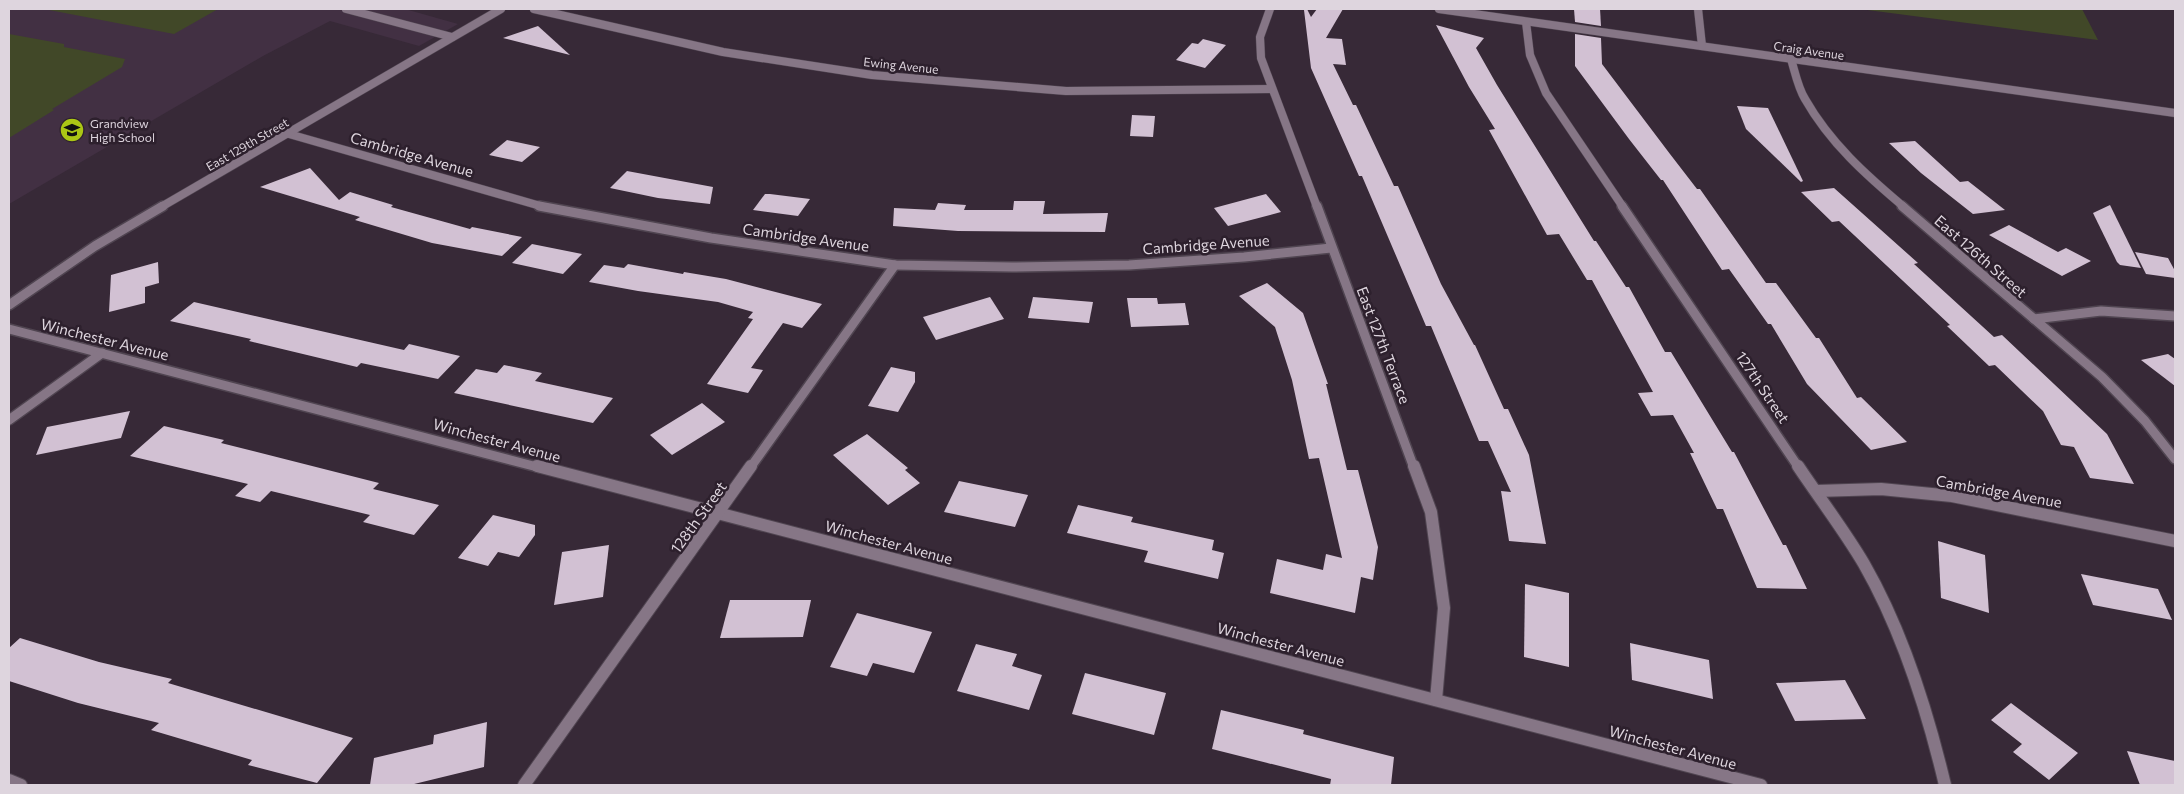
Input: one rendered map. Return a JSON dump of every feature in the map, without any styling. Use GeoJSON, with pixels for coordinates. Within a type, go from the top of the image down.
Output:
{"type":"FeatureCollection","features":[{"type":"Feature","properties":{"kind":"street"},"geometry":{"type":"LineString","coordinates":[[346,9],[452,38]]}},
{"type":"Feature","properties":{"kind":"street","name":"East 129th Street"},"geometry":{"type":"LineString","coordinates":[[9,305],[95,246],[500,9]]}},
{"type":"Feature","properties":{"kind":"street","name":"Ewing Avenue"},"geometry":{"type":"LineString","coordinates":[[534,9],[723,52],[872,75],[964,84],[1066,90],[1272,89]]}},
{"type":"Feature","properties":{"kind":"street","name":"East 127th Terrace"},"geometry":{"type":"LineString","coordinates":[[1270,9],[1260,37],[1262,58],[1331,248],[1431,512],[1444,608],[1436,700]]}},
{"type":"Feature","properties":{"kind":"street","name":"Craig Avenue"},"geometry":{"type":"LineString","coordinates":[[1439,9],[2175,113]]}},
{"type":"Feature","properties":{"kind":"street"},"geometry":{"type":"LineString","coordinates":[[1698,9],[1702,46]]}},
{"type":"Feature","properties":{"kind":"street","name":"127th Street"},"geometry":{"type":"LineString","coordinates":[[1526,22],[1530,54],[1546,93],[1864,564],[1894,624],[1930,723],[1945,785]]}},
{"type":"Feature","properties":{"kind":"street","name":"East 126th Street"},"geometry":{"type":"LineString","coordinates":[[1791,59],[1804,98],[1839,148],[1867,176],[2102,377],[2144,421],[2175,459]]}},
{"type":"Feature","properties":{"kind":"street","name":"Cambridge Avenue"},"geometry":{"type":"LineString","coordinates":[[289,134],[549,209],[711,238],[895,265],[1012,267],[1129,265],[1244,257],[1331,248]]}},
{"type":"Feature","properties":{"kind":"street","name":"128th Street"},"geometry":{"type":"LineString","coordinates":[[524,785],[895,265]]}},
{"type":"Feature","properties":{"kind":"street"},"geometry":{"type":"LineString","coordinates":[[2034,319],[2101,311],[2175,316]]}},
{"type":"Feature","properties":{"kind":"street","name":"Winchester Avenue"},"geometry":{"type":"LineString","coordinates":[[9,329],[1761,785]]}},
{"type":"Feature","properties":{"kind":"street"},"geometry":{"type":"LineString","coordinates":[[9,420],[102,353]]}},
{"type":"Feature","properties":{"kind":"street","name":"Cambridge Avenue"},"geometry":{"type":"LineString","coordinates":[[1816,492],[1881,489],[1952,496],[2175,541]]}},
{"type":"Feature","properties":{"kind":"street"},"geometry":{"type":"LineString","coordinates":[[9,780],[21,785]]}},
{"type":"Feature","properties":{"kind":"shaded area","name":"Grandview High School"},"geometry":{"type":"Polygon","coordinates":[[[9,9],[405,9],[458,24],[419,46],[330,21],[263,56],[9,204],[9,9]]]}},
{"type":"Feature","properties":{"kind":"green space"},"geometry":{"type":"Polygon","coordinates":[[[44,9],[218,9],[174,34],[44,9]]]}},
{"type":"Feature","properties":{"kind":"green space"},"geometry":{"type":"Polygon","coordinates":[[[1860,9],[2082,9],[2098,40],[1860,9]]]}},
{"type":"Feature","properties":{"kind":"green space"},"geometry":{"type":"Polygon","coordinates":[[[9,34],[64,44],[64,47],[125,59],[122,67],[52,109],[54,110],[9,138],[9,34]]]}},
{"type":"Feature","properties":{"kind":"building"},"geometry":{"type":"Polygon","coordinates":[[[1307,9],[1311,17],[1317,9],[1343,9],[1326,38],[1342,39],[1346,65],[1333,64],[1353,105],[1356,105],[1394,186],[1398,186],[1441,284],[1475,345],[1504,409],[1508,409],[1529,455],[1546,544],[1509,541],[1501,491],[1511,492],[1488,441],[1479,441],[1431,326],[1426,326],[1362,176],[1359,176],[1311,68],[1304,10],[1307,9]]]}},
{"type":"Feature","properties":{"kind":"building"},"geometry":{"type":"Polygon","coordinates":[[[1574,9],[1600,9],[1601,26],[1575,22],[1574,9]]]}},
{"type":"Feature","properties":{"kind":"building"},"geometry":{"type":"Polygon","coordinates":[[[1436,25],[1484,38],[1476,48],[1497,85],[1594,241],[1596,241],[1626,287],[1629,287],[1665,352],[1671,352],[1732,452],[1734,452],[1783,545],[1786,545],[1807,589],[1757,588],[1723,509],[1717,509],[1690,453],[1694,453],[1673,415],[1651,416],[1638,393],[1653,392],[1592,280],[1587,280],[1559,234],[1547,235],[1489,130],[1495,129],[1469,87],[1436,25]]]}},
{"type":"Feature","properties":{"kind":"building"},"geometry":{"type":"Polygon","coordinates":[[[538,26],[570,55],[503,38],[538,26]]]}},
{"type":"Feature","properties":{"kind":"building"},"geometry":{"type":"Polygon","coordinates":[[[1575,34],[1601,38],[1602,64],[1697,189],[1700,189],[1766,283],[1776,283],[1816,338],[1819,338],[1857,398],[1861,397],[1907,442],[1871,450],[1807,384],[1771,324],[1768,324],[1729,269],[1722,270],[1663,180],[1661,180],[1629,139],[1575,66],[1575,34]]]}},
{"type":"Feature","properties":{"kind":"building"},"geometry":{"type":"Polygon","coordinates":[[[1203,39],[1226,45],[1205,68],[1176,60],[1192,43],[1198,44],[1203,39]]]}},
{"type":"Feature","properties":{"kind":"building"},"geometry":{"type":"Polygon","coordinates":[[[1737,106],[1768,108],[1803,181],[1801,182],[1746,129],[1737,106]]]}},
{"type":"Feature","properties":{"kind":"building"},"geometry":{"type":"Polygon","coordinates":[[[1132,115],[1155,116],[1153,137],[1130,136],[1132,115]]]}},
{"type":"Feature","properties":{"kind":"building"},"geometry":{"type":"Polygon","coordinates":[[[507,140],[540,147],[522,162],[489,155],[507,140]]]}},
{"type":"Feature","properties":{"kind":"building"},"geometry":{"type":"Polygon","coordinates":[[[1915,141],[1960,182],[1968,181],[2005,210],[1973,214],[1921,173],[1889,143],[1915,141]]]}},
{"type":"Feature","properties":{"kind":"building"},"geometry":{"type":"Polygon","coordinates":[[[310,168],[339,200],[350,192],[393,205],[391,207],[470,229],[472,227],[522,237],[502,256],[432,243],[355,220],[360,217],[260,187],[310,168]]]}},
{"type":"Feature","properties":{"kind":"building"},"geometry":{"type":"Polygon","coordinates":[[[627,171],[713,187],[710,204],[658,198],[610,188],[627,171]]]}},
{"type":"Feature","properties":{"kind":"building"},"geometry":{"type":"Polygon","coordinates":[[[1834,188],[1918,263],[1914,264],[1994,337],[2002,335],[2107,434],[2134,484],[2090,478],[2074,447],[2061,445],[2043,411],[1995,365],[1989,366],[1947,326],[1950,325],[1839,221],[1832,222],[1801,192],[1834,188]]]}},
{"type":"Feature","properties":{"kind":"building"},"geometry":{"type":"Polygon","coordinates":[[[765,194],[810,199],[798,216],[753,210],[765,194]]]}},
{"type":"Feature","properties":{"kind":"building"},"geometry":{"type":"Polygon","coordinates":[[[1266,194],[1281,212],[1228,226],[1214,208],[1266,194]]]}},
{"type":"Feature","properties":{"kind":"building"},"geometry":{"type":"Polygon","coordinates":[[[1014,201],[1045,201],[1043,214],[1108,213],[1105,232],[958,231],[893,226],[894,208],[935,210],[938,203],[966,205],[964,210],[1013,210],[1014,201]]]}},
{"type":"Feature","properties":{"kind":"building"},"geometry":{"type":"Polygon","coordinates":[[[2110,205],[2141,268],[2120,265],[2117,262],[2093,213],[2110,205]]]}},
{"type":"Feature","properties":{"kind":"building"},"geometry":{"type":"Polygon","coordinates":[[[2009,225],[2058,252],[2066,248],[2091,261],[2062,276],[1989,235],[2009,225]]]}},
{"type":"Feature","properties":{"kind":"building"},"geometry":{"type":"Polygon","coordinates":[[[532,244],[582,254],[563,274],[512,263],[532,244]]]}},
{"type":"Feature","properties":{"kind":"building"},"geometry":{"type":"Polygon","coordinates":[[[2135,252],[2168,258],[2175,271],[2175,278],[2146,274],[2135,252]]]}},
{"type":"Feature","properties":{"kind":"building"},"geometry":{"type":"Polygon","coordinates":[[[158,262],[159,283],[145,287],[145,303],[109,312],[111,275],[158,262]]]}},
{"type":"Feature","properties":{"kind":"building"},"geometry":{"type":"Polygon","coordinates":[[[628,264],[683,274],[684,272],[726,279],[822,304],[802,328],[783,323],[751,368],[763,370],[748,393],[707,384],[753,319],[748,318],[753,312],[718,302],[589,282],[604,265],[624,268],[628,264]]]}},
{"type":"Feature","properties":{"kind":"building"},"geometry":{"type":"Polygon","coordinates":[[[1267,283],[1303,313],[1328,384],[1326,384],[1347,470],[1358,470],[1378,547],[1373,580],[1361,577],[1355,613],[1270,593],[1277,559],[1323,570],[1326,554],[1342,558],[1319,458],[1309,459],[1292,380],[1275,327],[1239,296],[1267,283]]]}},
{"type":"Feature","properties":{"kind":"building"},"geometry":{"type":"Polygon","coordinates":[[[990,297],[1004,319],[936,340],[923,317],[990,297]]]}},
{"type":"Feature","properties":{"kind":"building"},"geometry":{"type":"Polygon","coordinates":[[[1033,297],[1093,302],[1089,323],[1028,318],[1033,297]]]}},
{"type":"Feature","properties":{"kind":"building"},"geometry":{"type":"Polygon","coordinates":[[[1127,298],[1157,298],[1158,304],[1185,303],[1189,325],[1131,327],[1127,298]]]}},
{"type":"Feature","properties":{"kind":"building"},"geometry":{"type":"Polygon","coordinates":[[[194,302],[404,350],[409,344],[460,356],[438,379],[361,363],[357,367],[249,341],[251,339],[170,321],[194,302]]]}},
{"type":"Feature","properties":{"kind":"building"},"geometry":{"type":"Polygon","coordinates":[[[2168,354],[2175,359],[2175,386],[2141,360],[2168,354]]]}},
{"type":"Feature","properties":{"kind":"building"},"geometry":{"type":"Polygon","coordinates":[[[504,365],[542,373],[535,381],[613,398],[593,423],[454,393],[476,369],[497,373],[504,365]]]}},
{"type":"Feature","properties":{"kind":"building"},"geometry":{"type":"Polygon","coordinates":[[[891,367],[915,372],[915,382],[898,412],[868,406],[891,367]]]}},
{"type":"Feature","properties":{"kind":"building"},"geometry":{"type":"Polygon","coordinates":[[[702,403],[725,422],[672,455],[650,435],[702,403]]]}},
{"type":"Feature","properties":{"kind":"building"},"geometry":{"type":"Polygon","coordinates":[[[130,411],[121,438],[36,455],[47,427],[130,411]]]}},
{"type":"Feature","properties":{"kind":"building"},"geometry":{"type":"Polygon","coordinates":[[[164,426],[224,440],[221,443],[379,483],[373,489],[439,505],[414,535],[363,522],[370,515],[271,491],[260,502],[235,496],[248,484],[130,456],[164,426]]]}},
{"type":"Feature","properties":{"kind":"building"},"geometry":{"type":"Polygon","coordinates":[[[867,434],[908,468],[905,470],[920,483],[888,505],[833,455],[867,434]]]}},
{"type":"Feature","properties":{"kind":"building"},"geometry":{"type":"Polygon","coordinates":[[[959,481],[1028,495],[1015,527],[944,512],[959,481]]]}},
{"type":"Feature","properties":{"kind":"building"},"geometry":{"type":"Polygon","coordinates":[[[1078,505],[1133,517],[1131,522],[1214,540],[1212,550],[1224,553],[1218,579],[1144,562],[1148,551],[1067,533],[1078,505]]]}},
{"type":"Feature","properties":{"kind":"building"},"geometry":{"type":"Polygon","coordinates":[[[493,515],[535,525],[535,535],[519,557],[498,552],[488,566],[458,558],[493,515]]]}},
{"type":"Feature","properties":{"kind":"building"},"geometry":{"type":"Polygon","coordinates":[[[1938,541],[1985,555],[1989,613],[1941,598],[1938,541]]]}},
{"type":"Feature","properties":{"kind":"building"},"geometry":{"type":"Polygon","coordinates":[[[609,545],[603,597],[554,605],[562,552],[609,545]]]}},
{"type":"Feature","properties":{"kind":"building"},"geometry":{"type":"Polygon","coordinates":[[[2081,574],[2158,589],[2172,620],[2093,605],[2081,574]]]}},
{"type":"Feature","properties":{"kind":"building"},"geometry":{"type":"Polygon","coordinates":[[[1525,584],[1569,593],[1569,667],[1524,657],[1525,584]]]}},
{"type":"Feature","properties":{"kind":"building"},"geometry":{"type":"Polygon","coordinates":[[[730,600],[811,600],[803,637],[720,638],[730,600]]]}},
{"type":"Feature","properties":{"kind":"building"},"geometry":{"type":"Polygon","coordinates":[[[857,613],[932,632],[914,673],[873,663],[867,676],[830,667],[857,613]]]}},
{"type":"Feature","properties":{"kind":"building"},"geometry":{"type":"Polygon","coordinates":[[[20,638],[99,662],[172,679],[168,683],[353,738],[317,783],[248,765],[252,760],[151,730],[159,723],[78,703],[9,681],[9,648],[20,638]]]}},
{"type":"Feature","properties":{"kind":"building"},"geometry":{"type":"Polygon","coordinates":[[[1630,643],[1709,660],[1713,699],[1632,680],[1630,643]]]}},
{"type":"Feature","properties":{"kind":"building"},"geometry":{"type":"Polygon","coordinates":[[[976,644],[1017,654],[1012,666],[1042,675],[1029,710],[957,691],[976,644]]]}},
{"type":"Feature","properties":{"kind":"building"},"geometry":{"type":"Polygon","coordinates":[[[1085,673],[1166,693],[1154,735],[1072,714],[1085,673]]]}},
{"type":"Feature","properties":{"kind":"building"},"geometry":{"type":"Polygon","coordinates":[[[1845,680],[1866,719],[1795,721],[1776,683],[1845,680]]]}},
{"type":"Feature","properties":{"kind":"building"},"geometry":{"type":"Polygon","coordinates":[[[2011,703],[2078,753],[2049,780],[2013,752],[2022,744],[1991,720],[2011,703]]]}},
{"type":"Feature","properties":{"kind":"building"},"geometry":{"type":"Polygon","coordinates":[[[1221,710],[1304,730],[1303,734],[1394,757],[1391,785],[1330,785],[1331,779],[1212,749],[1221,710]]]}},
{"type":"Feature","properties":{"kind":"building"},"geometry":{"type":"Polygon","coordinates":[[[487,722],[484,767],[410,785],[370,785],[374,758],[433,744],[434,735],[487,722]]]}},
{"type":"Feature","properties":{"kind":"building"},"geometry":{"type":"Polygon","coordinates":[[[2127,751],[2175,761],[2175,785],[2140,785],[2127,751]]]}},
{"type":"Feature","properties":{"kind":"place","name":"Grandview High School"},"geometry":{"type":"Point","coordinates":[72,130]}}]}
